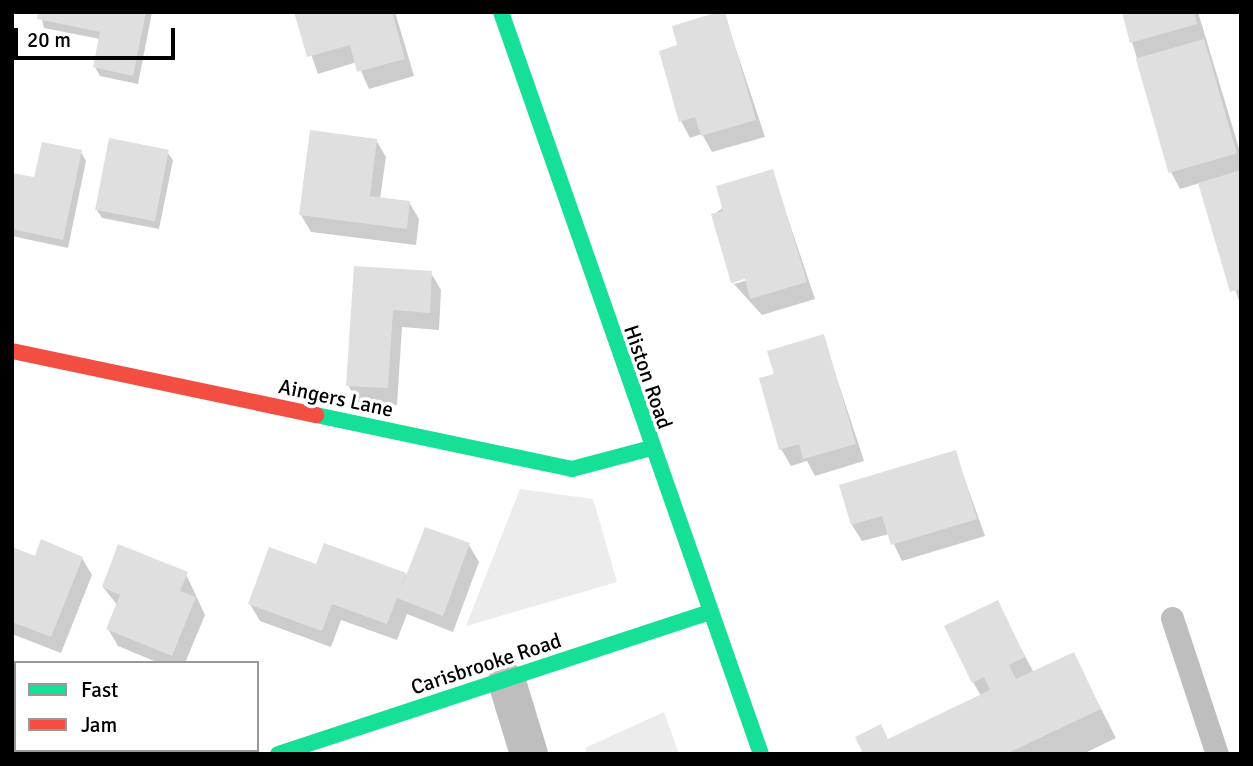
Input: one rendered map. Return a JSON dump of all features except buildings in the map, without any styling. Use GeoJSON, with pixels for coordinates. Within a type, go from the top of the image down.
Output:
{"type":"FeatureCollection","features":[{"type":"Feature","properties":{"kind":"street","name":"Histon Road"},"geometry":{"type":"LineString","coordinates":[[501,12],[707,613],[761,754]]}},
{"type":"Feature","properties":{"kind":"street","name":"Aingers Lane"},"geometry":{"type":"LineString","coordinates":[[12,351],[572,469],[651,448]]}},
{"type":"Feature","properties":{"kind":"street","name":"Carisbrooke Road"},"geometry":{"type":"LineString","coordinates":[[278,754],[507,682],[707,613]]}},
{"type":"Feature","properties":{"kind":"street"},"geometry":{"type":"LineString","coordinates":[[507,682],[529,754]]}},
{"type":"Feature","properties":{"kind":"lane"},"geometry":{"type":"LineString","coordinates":[[1172,618],[1217,754]]}},
{"type":"Feature","properties":{"kind":"shaded area"},"geometry":{"type":"Polygon","coordinates":[[[520,489],[593,499],[617,582],[466,626],[520,489]]]}},
{"type":"Feature","properties":{"kind":"shaded area"},"geometry":{"type":"Polygon","coordinates":[[[664,712],[679,754],[587,754],[585,748],[664,712]]]}},
{"type":"Feature","properties":{"kind":"traffic: fast"},"geometry":{"type":"LineString","coordinates":[[501,12],[761,754]]}},
{"type":"Feature","properties":{"kind":"traffic: fast"},"geometry":{"type":"LineString","coordinates":[[316,415],[572,469],[651,448]]}},
{"type":"Feature","properties":{"kind":"traffic: fast"},"geometry":{"type":"LineString","coordinates":[[278,754],[707,613]]}},
{"type":"Feature","properties":{"kind":"traffic: jam"},"geometry":{"type":"LineString","coordinates":[[12,351],[316,415]]}}]}
